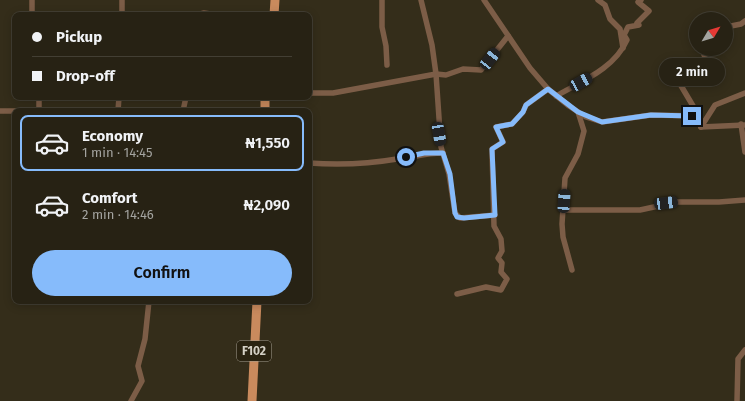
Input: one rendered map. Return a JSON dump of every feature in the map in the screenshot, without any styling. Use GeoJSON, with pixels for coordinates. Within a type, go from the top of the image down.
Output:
{"type":"FeatureCollection","features":[{"type":"Feature","properties":{"kind":"main road"},"geometry":{"type":"LineString","coordinates":[[274,12],[275,0]]}},
{"type":"Feature","properties":{"kind":"main road","name":"F102"},"geometry":{"type":"LineString","coordinates":[[252,401],[257,304]]}},
{"type":"Feature","properties":{"kind":"street"},"geometry":{"type":"LineString","coordinates":[[32,0],[32,12]]}},
{"type":"Feature","properties":{"kind":"street"},"geometry":{"type":"LineString","coordinates":[[122,0],[122,12]]}},
{"type":"Feature","properties":{"kind":"street"},"geometry":{"type":"LineString","coordinates":[[382,0],[382,27],[386,46],[387,65]]}},
{"type":"Feature","properties":{"kind":"street"},"geometry":{"type":"LineString","coordinates":[[421,0],[432,45],[439,96],[439,134],[450,174],[454,207],[457,217],[464,218],[495,215]]}},
{"type":"Feature","properties":{"kind":"street"},"geometry":{"type":"LineString","coordinates":[[484,0],[530,68],[548,89],[578,112],[602,122],[651,115],[699,116]]}},
{"type":"Feature","properties":{"kind":"street"},"geometry":{"type":"LineString","coordinates":[[598,0],[605,5],[610,19],[620,29],[623,48]]}},
{"type":"Feature","properties":{"kind":"street"},"geometry":{"type":"LineString","coordinates":[[556,96],[599,72],[615,60],[627,40],[624,34],[628,28],[639,25],[637,23],[649,11],[638,2],[641,0]]}},
{"type":"Feature","properties":{"kind":"street"},"geometry":{"type":"LineString","coordinates":[[733,26],[741,24],[745,21]]}},
{"type":"Feature","properties":{"kind":"street"},"geometry":{"type":"LineString","coordinates":[[312,93],[333,93],[436,74],[446,76],[463,69],[481,70],[508,36]]}},
{"type":"Feature","properties":{"kind":"street"},"geometry":{"type":"LineString","coordinates":[[701,127],[699,116],[680,84],[701,81],[706,72],[707,63],[704,56]]}},
{"type":"Feature","properties":{"kind":"street"},"geometry":{"type":"LineString","coordinates":[[457,294],[486,287],[501,290],[507,278],[501,272],[502,263],[498,258],[502,251],[500,238],[494,226],[495,215],[492,149],[503,142],[496,127],[512,124],[523,112],[526,105],[548,89]]}},
{"type":"Feature","properties":{"kind":"street"},"geometry":{"type":"LineString","coordinates":[[701,127],[715,105],[745,93]]}},
{"type":"Feature","properties":{"kind":"street"},"geometry":{"type":"LineString","coordinates":[[0,111],[12,111]]}},
{"type":"Feature","properties":{"kind":"street"},"geometry":{"type":"LineString","coordinates":[[572,270],[563,237],[563,210],[565,178],[578,154],[584,131],[578,112]]}},
{"type":"Feature","properties":{"kind":"street"},"geometry":{"type":"LineString","coordinates":[[701,127],[743,124],[745,152]]}},
{"type":"Feature","properties":{"kind":"street"},"geometry":{"type":"LineString","coordinates":[[312,163],[332,164],[364,162],[397,159],[424,153],[443,153]]}},
{"type":"Feature","properties":{"kind":"street"},"geometry":{"type":"LineString","coordinates":[[563,210],[640,210],[677,202],[719,202],[745,200]]}},
{"type":"Feature","properties":{"kind":"street"},"geometry":{"type":"LineString","coordinates":[[132,401],[142,381],[138,366],[145,339],[149,304]]}},
{"type":"Feature","properties":{"kind":"street"},"geometry":{"type":"LineString","coordinates":[[737,401],[738,359],[745,350]]}},
{"type":"Feature","properties":{"kind":"route"},"geometry":{"type":"LineString","coordinates":[[406,157],[424,153],[443,153],[450,174],[455,213],[457,217],[464,218],[495,215],[492,178],[492,149],[503,142],[496,127],[512,124],[523,112],[526,105],[548,89],[569,106],[586,117],[602,122],[620,121],[651,115],[692,116]]}}]}
